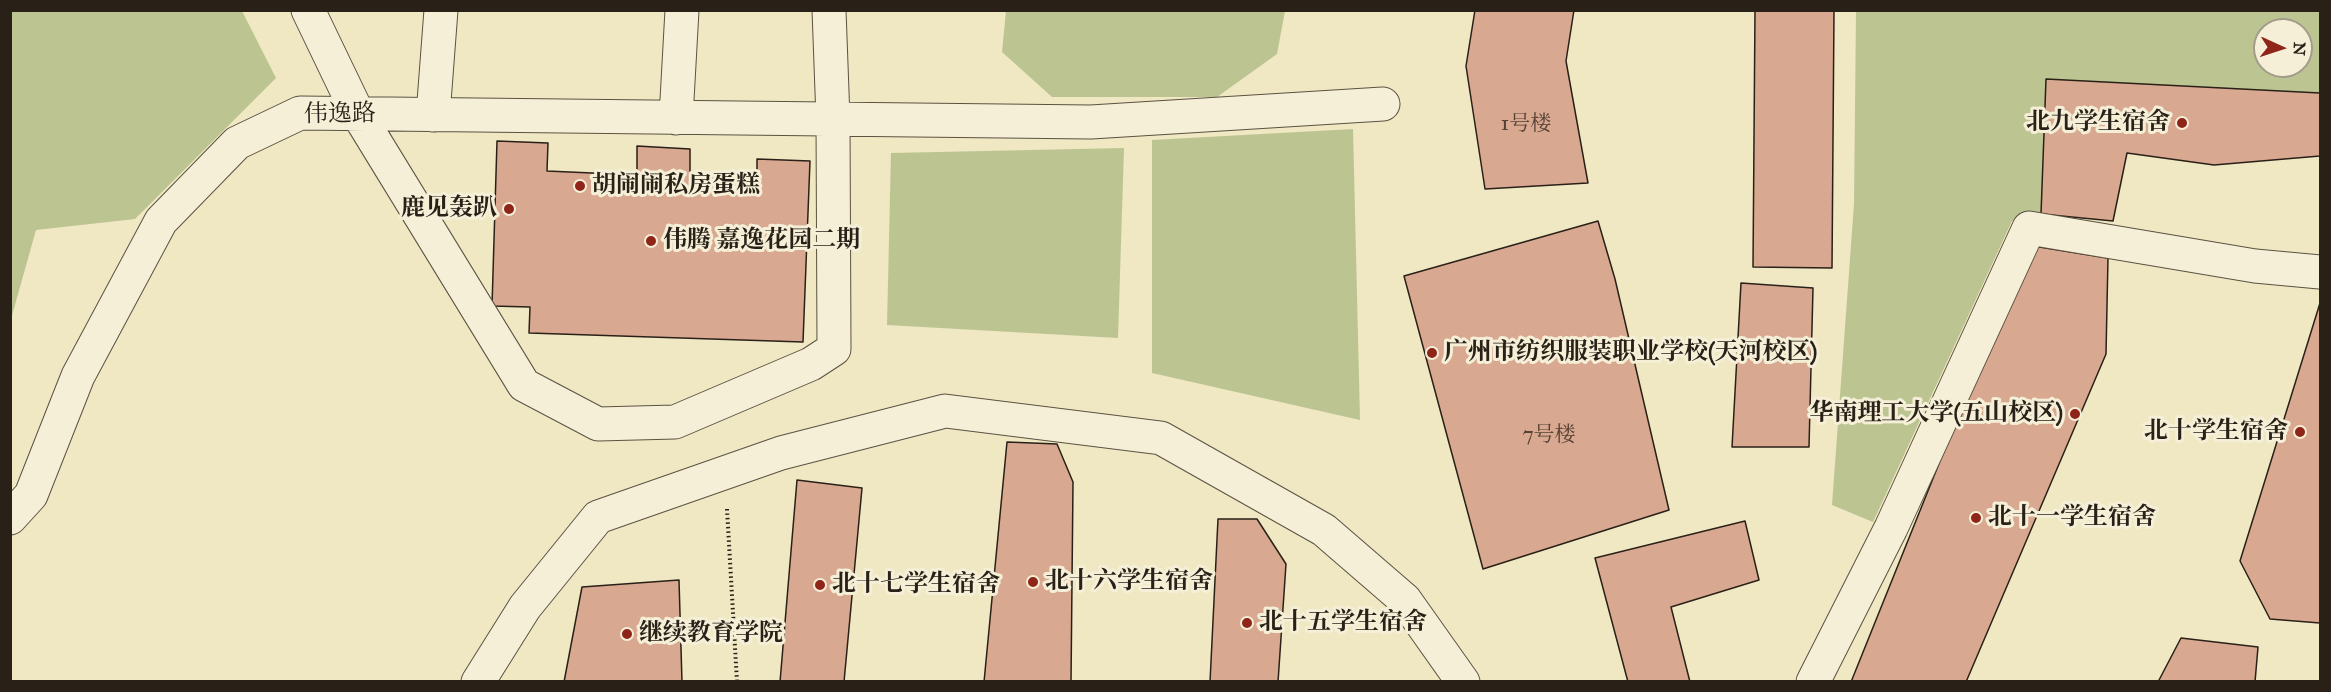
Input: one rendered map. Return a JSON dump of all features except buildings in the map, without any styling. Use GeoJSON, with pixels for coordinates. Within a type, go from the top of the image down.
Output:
{"type":"FeatureCollection","features":[{"type":"Feature","properties":{"kind":"street"},"geometry":{"type":"LineString","coordinates":[[309,10],[358,114],[524,385],[598,424],[675,422],[811,364],[834,349],[845,119],[829,10]]}},
{"type":"Feature","properties":{"kind":"street"},"geometry":{"type":"LineString","coordinates":[[433,115],[441,10]]}},
{"type":"Feature","properties":{"kind":"street"},"geometry":{"type":"LineString","coordinates":[[676,118],[682,10]]}},
{"type":"Feature","properties":{"kind":"street","name":"伟逸路"},"geometry":{"type":"LineString","coordinates":[[10,518],[31,495],[78,376],[161,221],[237,143],[300,113],[1091,122],[1383,104]]}},
{"type":"Feature","properties":{"kind":"street"},"geometry":{"type":"LineString","coordinates":[[1813,681],[1891,528],[2029,228],[2255,266],[2320,272]]}},
{"type":"Feature","properties":{"kind":"street"},"geometry":{"type":"LineString","coordinates":[[478,681],[525,607],[598,517],[781,453],[945,411],[1161,438],[1324,530],[1405,600],[1463,681]]}},
{"type":"Feature","properties":{"kind":"path"},"geometry":{"type":"LineString","coordinates":[[725,471],[737,681]]}},
{"type":"Feature","properties":{"kind":"green space"},"geometry":{"type":"Polygon","coordinates":[[[11,10],[242,11],[276,78],[135,219],[36,230],[11,319],[11,10]]]}},
{"type":"Feature","properties":{"kind":"green space"},"geometry":{"type":"Polygon","coordinates":[[[1006,10],[1285,11],[1277,54],[1217,97],[1052,97],[1002,52],[1006,10]]]}},
{"type":"Feature","properties":{"kind":"green space"},"geometry":{"type":"Polygon","coordinates":[[[1856,11],[2320,11],[2320,93],[2046,79],[2041,214],[2012,221],[1873,522],[1832,505],[1854,204],[1856,11]]]}},
{"type":"Feature","properties":{"kind":"green space"},"geometry":{"type":"Polygon","coordinates":[[[1353,129],[1360,420],[1152,373],[1152,140],[1353,129]]]}},
{"type":"Feature","properties":{"kind":"green space"},"geometry":{"type":"Polygon","coordinates":[[[1124,148],[1118,338],[887,325],[891,153],[1124,148]]]}},
{"type":"Feature","properties":{"kind":"place","name":"北九学生宿舍"},"geometry":{"type":"Point","coordinates":[2182,123]}},
{"type":"Feature","properties":{"kind":"place","name":"胡闹闹私房蛋糕"},"geometry":{"type":"Point","coordinates":[580,186]}},
{"type":"Feature","properties":{"kind":"place","name":"鹿见轰趴"},"geometry":{"type":"Point","coordinates":[509,209]}},
{"type":"Feature","properties":{"kind":"place","name":"伟腾 嘉逸花园二期"},"geometry":{"type":"Point","coordinates":[651,241]}},
{"type":"Feature","properties":{"kind":"place","name":"广州市纺织服装职业学校(天河校区)"},"geometry":{"type":"Point","coordinates":[1432,353]}},
{"type":"Feature","properties":{"kind":"place","name":"华南理工大学(五山校区)"},"geometry":{"type":"Point","coordinates":[2075,414]}},
{"type":"Feature","properties":{"kind":"place","name":"北十学生宿舍"},"geometry":{"type":"Point","coordinates":[2300,432]}},
{"type":"Feature","properties":{"kind":"place","name":"北十一学生宿舍"},"geometry":{"type":"Point","coordinates":[1976,518]}},
{"type":"Feature","properties":{"kind":"place","name":"北十六学生宿舍"},"geometry":{"type":"Point","coordinates":[1033,582]}},
{"type":"Feature","properties":{"kind":"place","name":"北十七学生宿舍"},"geometry":{"type":"Point","coordinates":[820,585]}},
{"type":"Feature","properties":{"kind":"place","name":"北十五学生宿舍"},"geometry":{"type":"Point","coordinates":[1247,623]}},
{"type":"Feature","properties":{"kind":"place","name":"继续教育学院"},"geometry":{"type":"Point","coordinates":[627,634]}}]}
